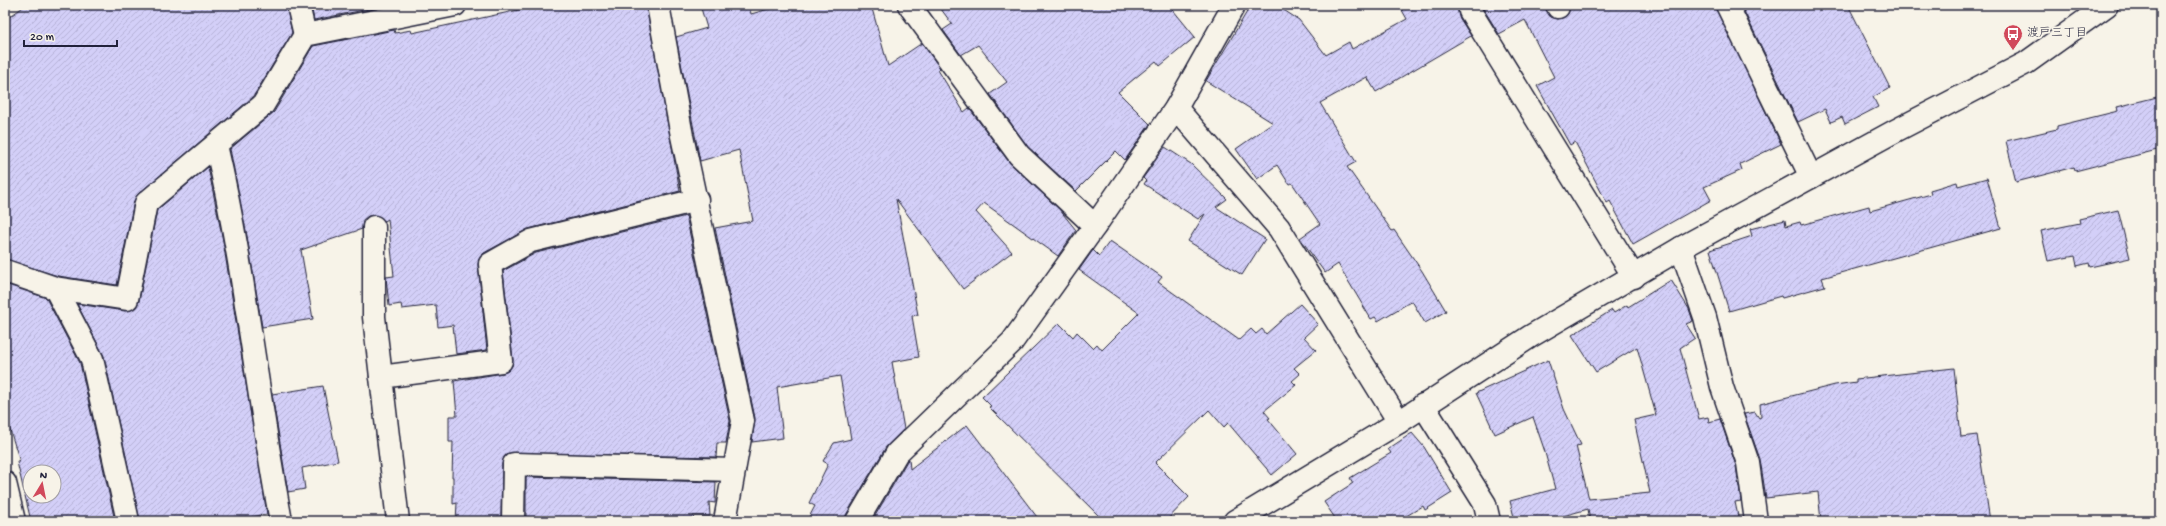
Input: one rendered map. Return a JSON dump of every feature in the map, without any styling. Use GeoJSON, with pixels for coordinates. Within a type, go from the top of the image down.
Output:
{"type":"FeatureCollection","features":[{"type":"Feature","properties":{"kind":"street"},"geometry":{"type":"LineString","coordinates":[[5,271],[55,288],[127,299],[146,203],[263,105],[305,35],[298,5]]}},
{"type":"Feature","properties":{"kind":"street"},"geometry":{"type":"LineString","coordinates":[[305,35],[455,5]]}},
{"type":"Feature","properties":{"kind":"street"},"geometry":{"type":"LineString","coordinates":[[658,5],[682,136],[697,200],[743,421],[725,521]]}},
{"type":"Feature","properties":{"kind":"street"},"geometry":{"type":"LineString","coordinates":[[909,5],[1019,156],[1095,226]]}},
{"type":"Feature","properties":{"kind":"street"},"geometry":{"type":"LineString","coordinates":[[857,521],[897,453],[1012,342],[1095,226],[1176,108],[1234,5]]}},
{"type":"Feature","properties":{"kind":"street"},"geometry":{"type":"LineString","coordinates":[[1726,5],[1811,177]]}},
{"type":"Feature","properties":{"kind":"street"},"geometry":{"type":"LineString","coordinates":[[1235,521],[1399,422],[1531,336],[1634,277],[1681,248],[2026,63],[2107,5]]}},
{"type":"Feature","properties":{"kind":"street"},"geometry":{"type":"LineString","coordinates":[[1470,11],[1634,277]]}},
{"type":"Feature","properties":{"kind":"street"},"geometry":{"type":"LineString","coordinates":[[1176,108],[1279,228],[1399,422]]}},
{"type":"Feature","properties":{"kind":"street"},"geometry":{"type":"LineString","coordinates":[[216,145],[228,198],[264,435],[280,521]]}},
{"type":"Feature","properties":{"kind":"street"},"geometry":{"type":"LineString","coordinates":[[381,377],[501,361],[490,264],[531,241],[697,200]]}},
{"type":"Feature","properties":{"kind":"street"},"geometry":{"type":"LineString","coordinates":[[374,227],[374,317],[398,521]]}},
{"type":"Feature","properties":{"kind":"street"},"geometry":{"type":"LineString","coordinates":[[1681,248],[1705,317],[1722,387],[1748,463],[1756,521]]}},
{"type":"Feature","properties":{"kind":"street"},"geometry":{"type":"LineString","coordinates":[[55,288],[92,359],[128,521]]}},
{"type":"Feature","properties":{"kind":"street"},"geometry":{"type":"LineString","coordinates":[[1423,405],[1486,504],[1489,521]]}},
{"type":"Feature","properties":{"kind":"street"},"geometry":{"type":"LineString","coordinates":[[513,521],[514,464],[734,470]]}},
{"type":"Feature","properties":{"kind":"street"},"geometry":{"type":"LineString","coordinates":[[5,483],[14,521]]}},
{"type":"Feature","properties":{"kind":"building"},"geometry":{"type":"Polygon","coordinates":[[[26,5],[286,5],[292,33],[253,97],[138,194],[134,201],[117,285],[58,276],[5,259],[5,20],[26,5]]]}},
{"type":"Feature","properties":{"kind":"building"},"geometry":{"type":"Polygon","coordinates":[[[311,5],[389,5],[314,20],[311,5]]]}},
{"type":"Feature","properties":{"kind":"building"},"geometry":{"type":"Polygon","coordinates":[[[542,5],[646,5],[680,191],[528,229],[484,253],[479,259],[478,265],[487,350],[456,354],[453,325],[438,327],[436,305],[402,309],[401,304],[389,306],[386,277],[394,276],[388,219],[385,221],[374,215],[368,216],[363,220],[362,229],[301,250],[313,319],[262,327],[247,236],[230,149],[274,112],[313,46],[394,30],[395,33],[411,30],[412,33],[542,5]]]}},
{"type":"Feature","properties":{"kind":"building"},"geometry":{"type":"Polygon","coordinates":[[[700,5],[749,5],[751,14],[783,5],[871,5],[888,66],[922,43],[940,68],[938,70],[964,112],[969,108],[1009,162],[1059,209],[1076,230],[1058,256],[984,203],[976,212],[1012,252],[963,289],[896,199],[918,315],[912,316],[919,357],[892,362],[904,429],[886,447],[846,515],[845,521],[807,521],[815,506],[809,503],[828,464],[823,461],[834,443],[851,439],[840,376],[777,387],[783,438],[752,442],[755,418],[715,228],[753,221],[739,150],[700,161],[676,37],[707,28],[700,5]]]}},
{"type":"Feature","properties":{"kind":"building"},"geometry":{"type":"Polygon","coordinates":[[[938,5],[1169,5],[1195,37],[1160,66],[1156,61],[1118,92],[1150,124],[1125,160],[1116,151],[1076,191],[1028,147],[990,94],[1007,82],[978,45],[961,55],[943,30],[952,24],[938,5]]]}},
{"type":"Feature","properties":{"kind":"building"},"geometry":{"type":"Polygon","coordinates":[[[1251,5],[1276,5],[1299,20],[1326,55],[1349,42],[1352,49],[1407,19],[1399,5],[1459,5],[1459,17],[1471,36],[1376,92],[1367,77],[1320,103],[1356,162],[1347,167],[1392,231],[1394,230],[1422,271],[1446,311],[1425,323],[1412,301],[1378,321],[1375,317],[1371,319],[1338,264],[1325,273],[1300,238],[1320,224],[1292,183],[1289,184],[1277,165],[1257,179],[1236,149],[1273,123],[1206,81],[1251,5]]]}},
{"type":"Feature","properties":{"kind":"building"},"geometry":{"type":"Polygon","coordinates":[[[1481,5],[1545,5],[1551,17],[1558,19],[1568,14],[1570,5],[1715,5],[1781,144],[1740,164],[1742,170],[1704,187],[1711,200],[1633,244],[1610,201],[1607,203],[1575,142],[1570,145],[1537,86],[1554,77],[1525,20],[1499,34],[1481,5]]]}},
{"type":"Feature","properties":{"kind":"building"},"geometry":{"type":"Polygon","coordinates":[[[1741,5],[1848,5],[1890,88],[1873,97],[1878,107],[1845,124],[1842,117],[1831,122],[1825,109],[1798,122],[1741,5]]]}},
{"type":"Feature","properties":{"kind":"building"},"geometry":{"type":"Polygon","coordinates":[[[2161,96],[2161,149],[2075,171],[2074,167],[2016,182],[2006,141],[2057,129],[2057,126],[2118,111],[2117,107],[2161,96]]]}},
{"type":"Feature","properties":{"kind":"building"},"geometry":{"type":"Polygon","coordinates":[[[1165,147],[1191,164],[1227,199],[1216,207],[1265,239],[1242,275],[1188,241],[1205,214],[1198,219],[1144,184],[1146,181],[1143,178],[1165,147]]]}},
{"type":"Feature","properties":{"kind":"building"},"geometry":{"type":"Polygon","coordinates":[[[208,167],[223,241],[267,514],[246,518],[247,521],[140,521],[104,356],[77,304],[125,311],[136,307],[139,301],[157,210],[208,167]]]}},
{"type":"Feature","properties":{"kind":"building"},"geometry":{"type":"Polygon","coordinates":[[[1987,178],[2001,228],[1822,278],[1825,286],[1782,298],[1781,296],[1729,311],[1710,250],[1752,236],[1750,229],[1785,220],[1786,226],[1800,222],[1801,225],[1869,206],[1870,211],[1931,194],[1930,190],[1957,182],[1958,186],[1987,178]]]}},
{"type":"Feature","properties":{"kind":"building"},"geometry":{"type":"Polygon","coordinates":[[[2118,210],[2130,258],[2090,267],[2089,263],[2077,266],[2075,256],[2048,261],[2041,231],[2080,223],[2079,219],[2118,210]]]}},
{"type":"Feature","properties":{"kind":"building"},"geometry":{"type":"Polygon","coordinates":[[[686,216],[730,421],[726,443],[717,443],[716,457],[508,453],[504,457],[502,464],[501,517],[498,517],[497,521],[456,521],[457,503],[453,504],[453,442],[449,442],[449,416],[457,416],[454,381],[503,373],[508,371],[512,366],[513,360],[503,271],[536,253],[686,216]]]}},
{"type":"Feature","properties":{"kind":"building"},"geometry":{"type":"Polygon","coordinates":[[[1110,241],[1162,277],[1158,282],[1239,340],[1251,329],[1256,334],[1262,329],[1266,334],[1300,304],[1318,324],[1304,337],[1316,350],[1294,368],[1300,374],[1292,381],[1296,385],[1264,411],[1270,418],[1268,419],[1297,454],[1272,475],[1228,423],[1224,427],[1209,410],[1155,463],[1189,497],[1166,521],[1104,521],[989,407],[991,406],[982,397],[1059,323],[1073,337],[1077,332],[1093,348],[1097,344],[1102,350],[1139,313],[1079,270],[1093,250],[1099,256],[1110,241]]]}},
{"type":"Feature","properties":{"kind":"building"},"geometry":{"type":"Polygon","coordinates":[[[1671,280],[1689,309],[1693,321],[1686,324],[1695,338],[1680,348],[1699,419],[1708,417],[1709,422],[1720,419],[1736,466],[1741,501],[1735,502],[1739,521],[1590,521],[1588,509],[1545,521],[1515,521],[1510,501],[1555,489],[1544,449],[1533,417],[1495,434],[1476,393],[1548,360],[1564,409],[1581,445],[1576,446],[1589,499],[1650,493],[1634,420],[1656,415],[1637,347],[1596,372],[1572,335],[1612,310],[1614,313],[1627,305],[1628,307],[1671,280]]]}},
{"type":"Feature","properties":{"kind":"building"},"geometry":{"type":"Polygon","coordinates":[[[5,284],[46,298],[80,363],[115,521],[31,521],[27,504],[62,504],[62,464],[22,464],[22,483],[17,462],[20,462],[5,414],[5,284]]]}},
{"type":"Feature","properties":{"kind":"building"},"geometry":{"type":"Polygon","coordinates":[[[1954,368],[1961,437],[1977,435],[1990,521],[1821,521],[1818,492],[1766,498],[1760,459],[1744,414],[1755,412],[1759,418],[1761,417],[1760,404],[1835,385],[1856,382],[1856,379],[1954,368]]]}},
{"type":"Feature","properties":{"kind":"building"},"geometry":{"type":"Polygon","coordinates":[[[323,386],[338,461],[302,468],[305,489],[288,492],[272,394],[323,386]]]}},
{"type":"Feature","properties":{"kind":"building"},"geometry":{"type":"Polygon","coordinates":[[[967,425],[1040,521],[872,521],[907,461],[909,459],[910,469],[967,425]]]}},
{"type":"Feature","properties":{"kind":"building"},"geometry":{"type":"Polygon","coordinates":[[[1412,433],[1424,447],[1452,493],[1425,510],[1423,506],[1398,521],[1337,521],[1324,502],[1353,483],[1350,478],[1391,453],[1388,449],[1412,433]]]}},
{"type":"Feature","properties":{"kind":"building"},"geometry":{"type":"Polygon","coordinates":[[[526,477],[716,482],[715,503],[709,502],[710,516],[693,516],[694,520],[563,521],[563,519],[526,518],[526,477]]]}},
{"type":"Feature","properties":{"kind":"place","name":"渡戸三丁目"},"geometry":{"type":"Point","coordinates":[2013,51]}}]}
